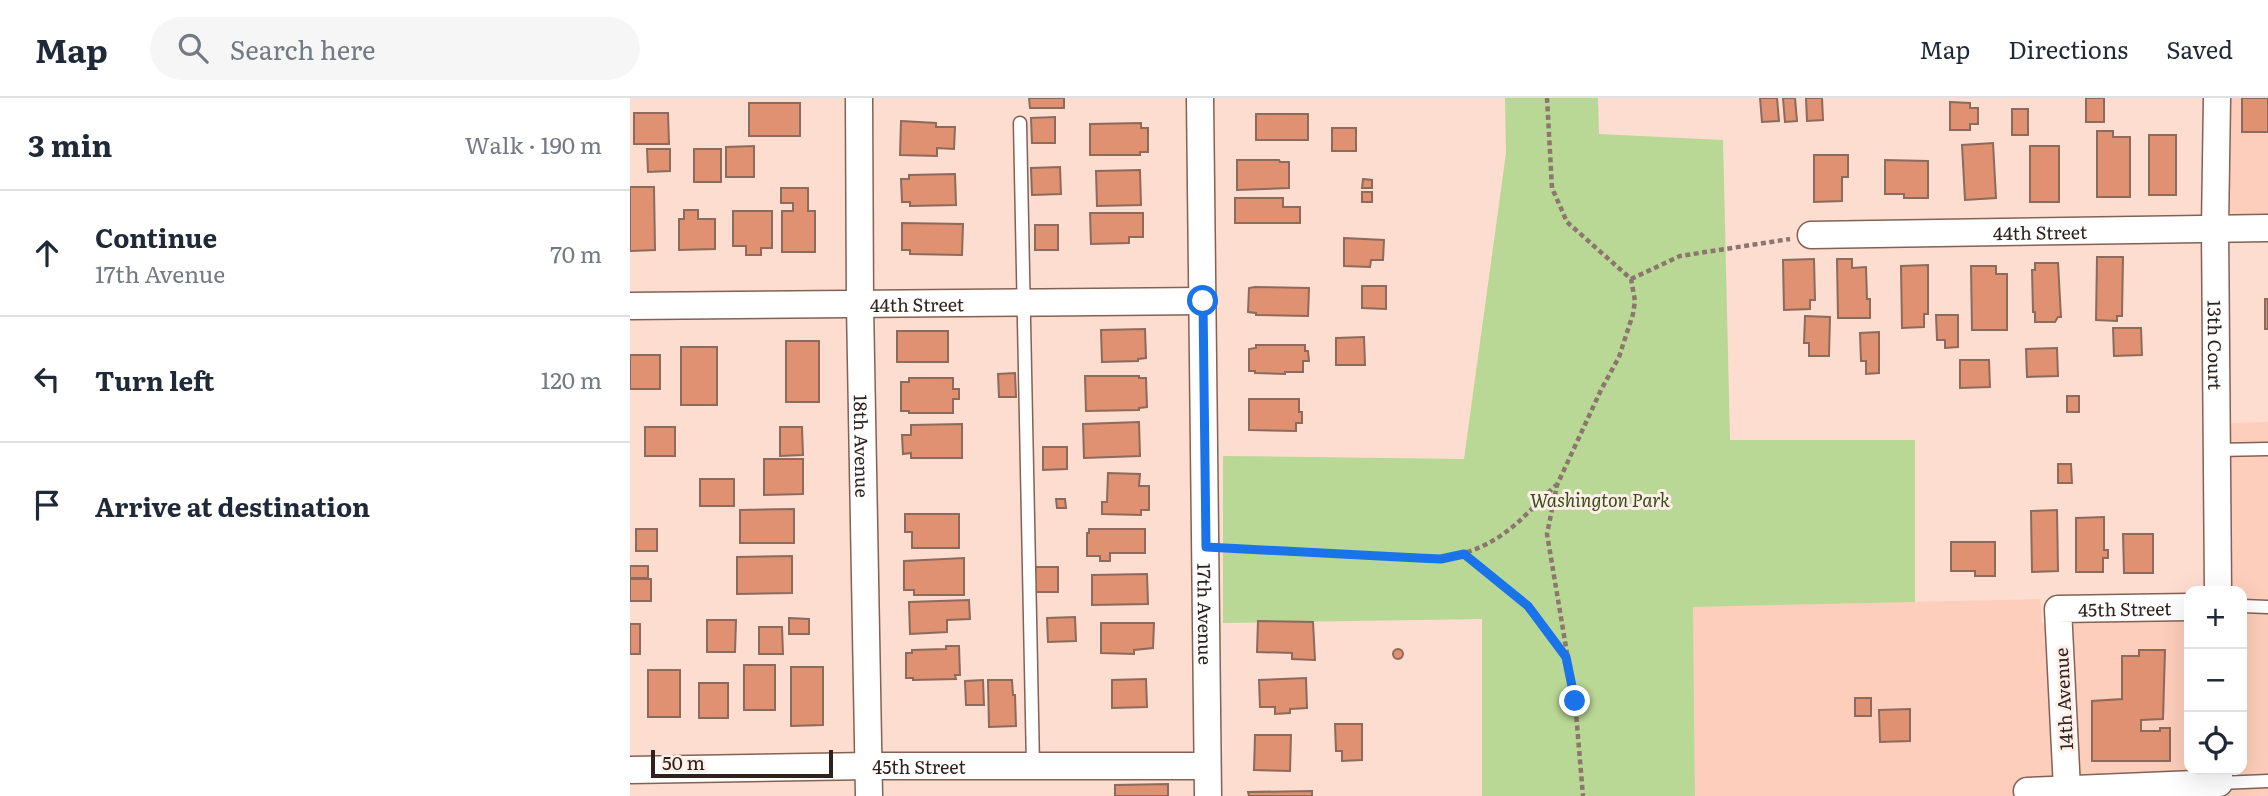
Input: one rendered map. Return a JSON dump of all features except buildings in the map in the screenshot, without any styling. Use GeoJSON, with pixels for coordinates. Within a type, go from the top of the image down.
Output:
{"type":"FeatureCollection","features":[{"type":"Feature","properties":{"kind":"street","name":"18th Avenue"},"geometry":{"type":"LineString","coordinates":[[859,98],[869,796]]}},
{"type":"Feature","properties":{"kind":"street","name":"17th Avenue"},"geometry":{"type":"LineString","coordinates":[[1200,98],[1208,796]]}},
{"type":"Feature","properties":{"kind":"street","name":"13th Court"},"geometry":{"type":"LineString","coordinates":[[2217,98],[2215,228],[2218,586]]}},
{"type":"Feature","properties":{"kind":"street","name":"44th Street"},"geometry":{"type":"LineString","coordinates":[[1811,235],[2268,228]]}},
{"type":"Feature","properties":{"kind":"street","name":"44th Street"},"geometry":{"type":"LineString","coordinates":[[630,306],[1203,301]]}},
{"type":"Feature","properties":{"kind":"street","name":"45th Street"},"geometry":{"type":"LineString","coordinates":[[2058,609],[2184,607]]}},
{"type":"Feature","properties":{"kind":"street","name":"14th Avenue"},"geometry":{"type":"LineString","coordinates":[[2058,609],[2067,789]]}},
{"type":"Feature","properties":{"kind":"street","name":"45th Street"},"geometry":{"type":"LineString","coordinates":[[630,770],[869,765],[1207,766]]}},
{"type":"Feature","properties":{"kind":"street"},"geometry":{"type":"LineString","coordinates":[[2027,791],[2219,777]]}},
{"type":"Feature","properties":{"kind":"lane"},"geometry":{"type":"LineString","coordinates":[[1020,123],[1033,766]]}},
{"type":"Feature","properties":{"kind":"lane"},"geometry":{"type":"LineString","coordinates":[[2217,450],[2268,449]]}},
{"type":"Feature","properties":{"kind":"lane"},"geometry":{"type":"LineString","coordinates":[[2247,606],[2268,607]]}},
{"type":"Feature","properties":{"kind":"lane"},"geometry":{"type":"LineString","coordinates":[[2219,777],[2268,781]]}},
{"type":"Feature","properties":{"kind":"path"},"geometry":{"type":"LineString","coordinates":[[1547,98],[1552,188],[1567,222],[1631,279],[1635,300],[1619,357],[1557,485],[1547,534],[1580,747],[1583,796]]}},
{"type":"Feature","properties":{"kind":"path"},"geometry":{"type":"LineString","coordinates":[[1631,279],[1680,256],[1811,235]]}},
{"type":"Feature","properties":{"kind":"path"},"geometry":{"type":"LineString","coordinates":[[1206,547],[1441,559],[1487,546],[1509,531],[1557,485]]}},
{"type":"Feature","properties":{"kind":"path"},"geometry":{"type":"LineString","coordinates":[[1464,554],[1528,606],[1566,657]]}},
{"type":"Feature","properties":{"kind":"shaded area"},"geometry":{"type":"Polygon","coordinates":[[[2227,98],[2268,98],[2268,219],[2234,215],[2227,209],[2227,98]]]}},
{"type":"Feature","properties":{"kind":"shaded area"},"geometry":{"type":"Polygon","coordinates":[[[2268,422],[2268,796],[1695,796],[1693,607],[2040,599],[2042,623],[2184,620],[2184,775],[2247,775],[2247,586],[2230,586],[2229,423],[2268,422]]]}},
{"type":"Feature","properties":{"kind":"green space","name":"Washington Park"},"geometry":{"type":"Polygon","coordinates":[[[1505,98],[1598,98],[1599,134],[1723,140],[1730,440],[1915,440],[1915,602],[1693,607],[1695,796],[1482,796],[1482,619],[1223,623],[1223,456],[1464,459],[1506,153],[1505,98]]]}},
{"type":"Feature","properties":{"kind":"route"},"geometry":{"type":"LineString","coordinates":[[1203,301],[1206,547],[1441,559],[1464,554],[1528,606],[1566,657],[1575,701]]}}]}
